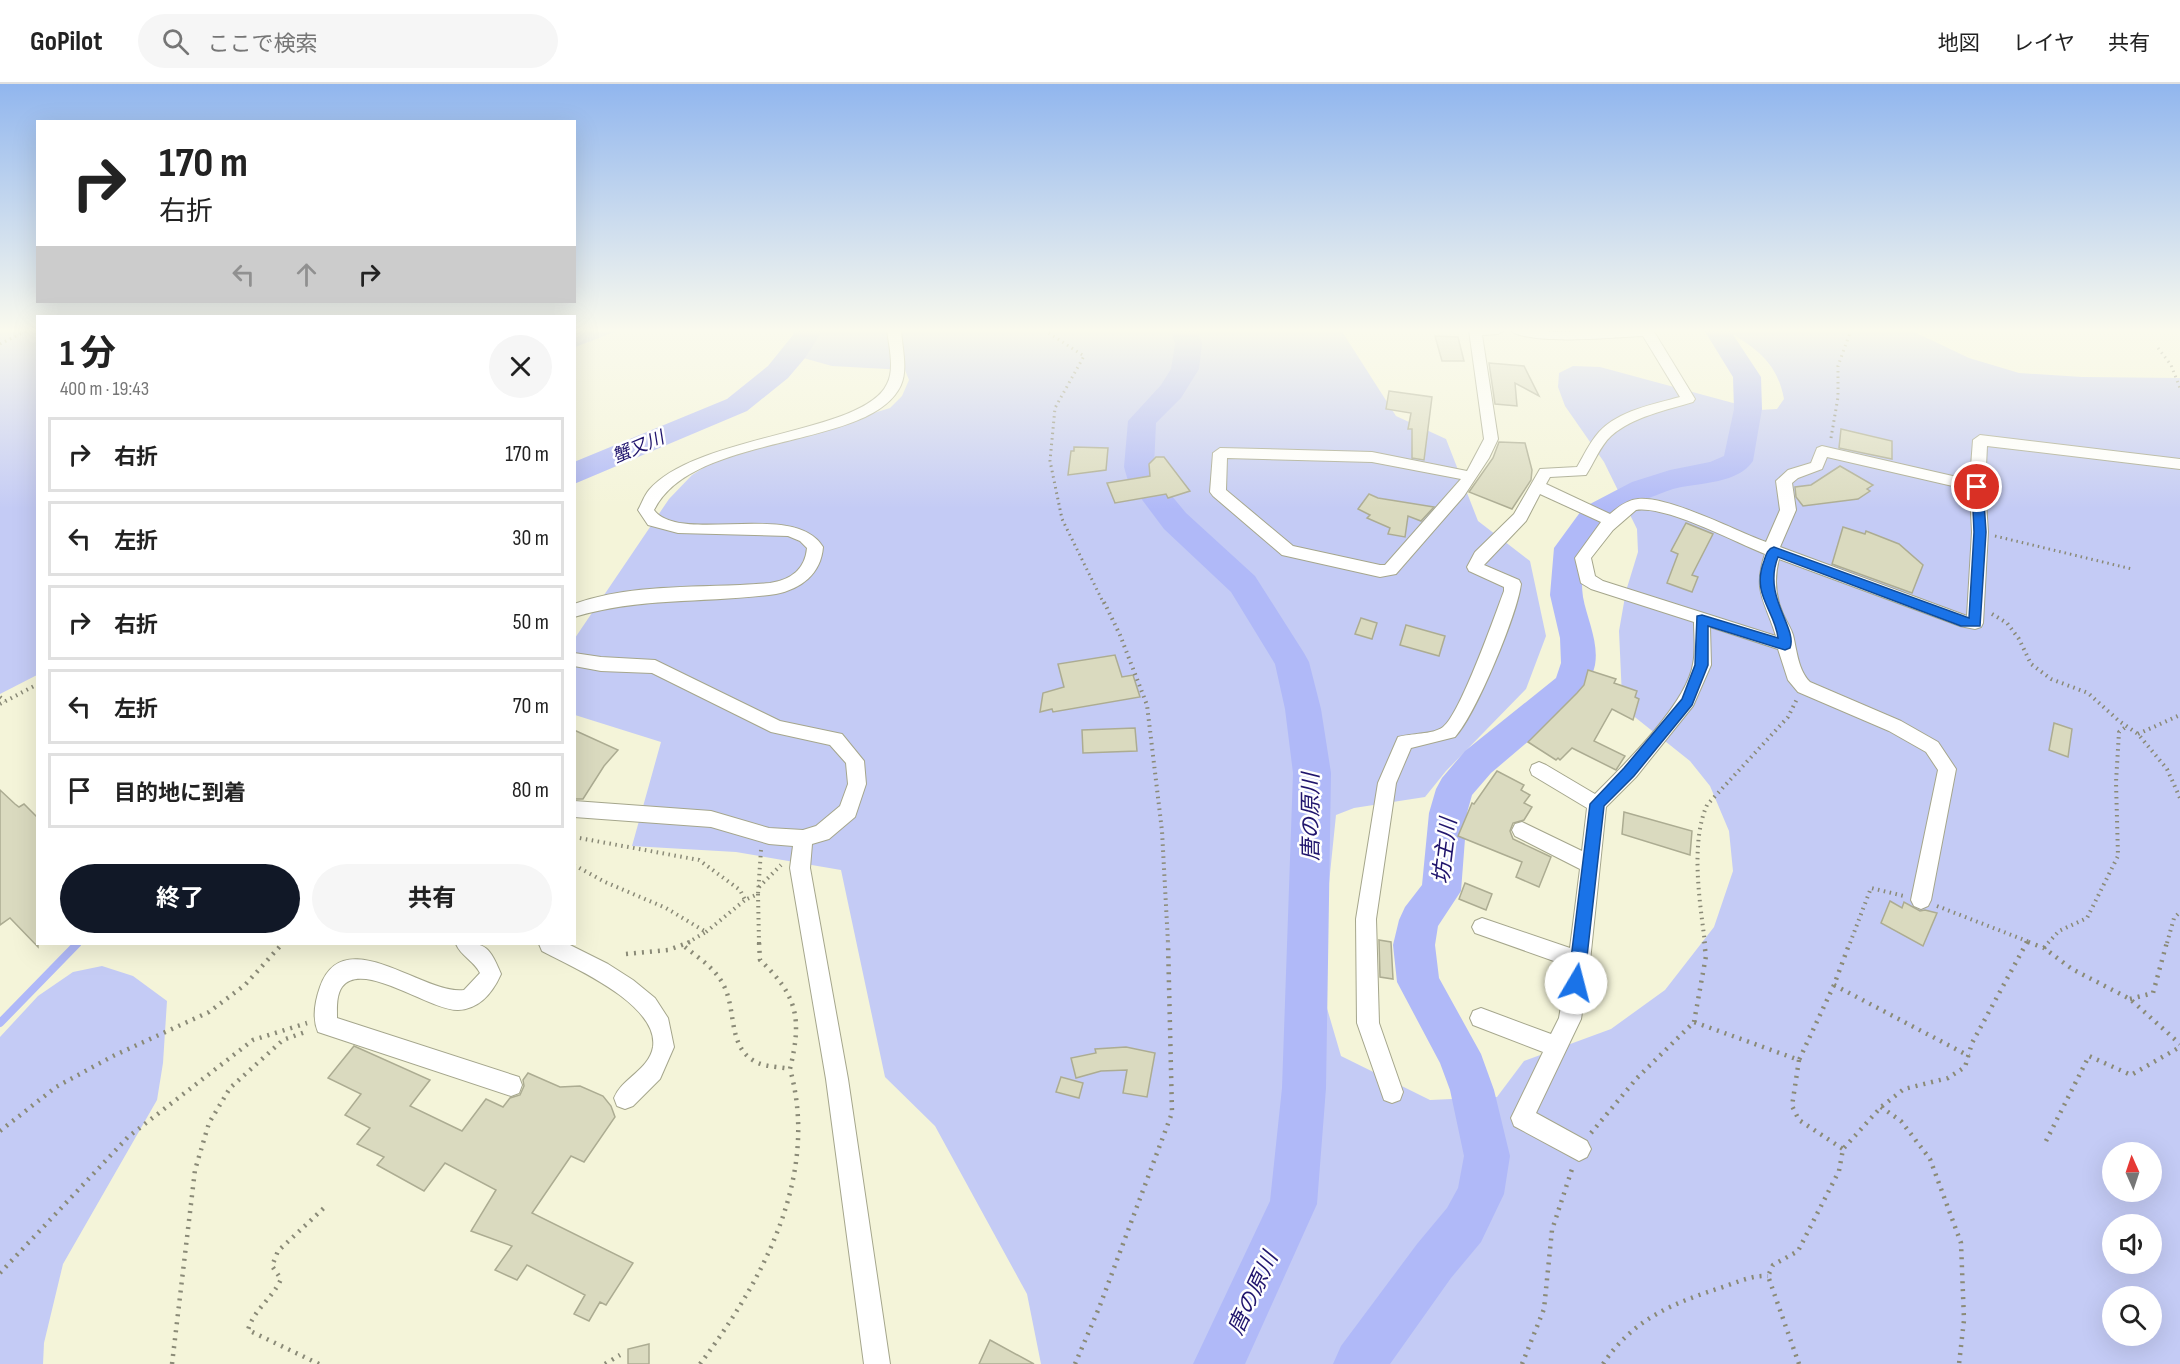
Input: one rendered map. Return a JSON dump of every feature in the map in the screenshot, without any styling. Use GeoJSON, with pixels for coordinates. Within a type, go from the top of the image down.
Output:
{"type":"FeatureCollection","features":[{"type":"Feature","properties":{"kind":"street"},"geometry":{"type":"LineString","coordinates":[[576,609],[610,600],[789,585],[806,572],[815,559],[815,547],[806,537],[789,531],[678,528],[654,521],[646,510],[654,494],[689,470],[719,455],[834,423],[863,412],[885,398],[891,390]]}},
{"type":"Feature","properties":{"kind":"street"},"geometry":{"type":"LineString","coordinates":[[1469,476],[1372,457],[1220,453],[1218,492],[1288,551],[1380,571],[1390,570],[1457,496],[1484,455],[1491,439],[1484,390]]}},
{"type":"Feature","properties":{"kind":"street"},"geometry":{"type":"LineString","coordinates":[[1392,1092],[1368,1023],[1365,956],[1366,919],[1387,783],[1404,742],[1449,732],[1458,725],[1462,710],[1493,648],[1513,584],[1475,567],[1481,556],[1520,517],[1545,472],[1581,472],[1606,433],[1620,424],[1688,399],[1682,390]]}},
{"type":"Feature","properties":{"kind":"street"},"geometry":{"type":"LineString","coordinates":[[1785,645],[1597,585],[1587,579],[1583,558],[1612,521],[1631,506],[1641,503],[1655,506],[1965,622],[1975,622],[1980,532],[1977,487],[1980,440],[2180,464]]}},
{"type":"Feature","properties":{"kind":"street"},"geometry":{"type":"LineString","coordinates":[[1921,900],[1947,769],[1932,747],[1895,726],[1804,687],[1797,680],[1785,645],[1784,634],[1773,610],[1767,587],[1766,570],[1788,510],[1784,481],[1793,474],[1817,466],[1822,451],[1977,487]]}},
{"type":"Feature","properties":{"kind":"street"},"geometry":{"type":"LineString","coordinates":[[1538,486],[1612,521]]}},
{"type":"Feature","properties":{"kind":"street"},"geometry":{"type":"LineString","coordinates":[[1579,1149],[1522,1118],[1570,1019],[1580,961],[1597,804],[1629,772],[1687,701],[1702,665],[1702,620]]}},
{"type":"Feature","properties":{"kind":"street"},"geometry":{"type":"LineString","coordinates":[[576,659],[602,664],[655,667],[777,727],[836,739],[855,761],[857,784],[848,811],[822,833],[803,838],[762,834],[711,819],[594,812],[576,808]]}},
{"type":"Feature","properties":{"kind":"street"},"geometry":{"type":"LineString","coordinates":[[1539,770],[1597,804]]}},
{"type":"Feature","properties":{"kind":"street"},"geometry":{"type":"LineString","coordinates":[[1522,830],[1590,866]]}},
{"type":"Feature","properties":{"kind":"street"},"geometry":{"type":"LineString","coordinates":[[803,838],[800,868],[837,1079],[877,1364]]}},
{"type":"Feature","properties":{"kind":"street"},"geometry":{"type":"LineString","coordinates":[[1482,927],[1580,961]]}},
{"type":"Feature","properties":{"kind":"street"},"geometry":{"type":"LineString","coordinates":[[467,945],[483,957],[491,974],[485,986],[474,995],[452,1001],[383,972],[360,968],[340,973],[329,987],[325,1004],[326,1025],[511,1085]]}},
{"type":"Feature","properties":{"kind":"street"},"geometry":{"type":"LineString","coordinates":[[551,945],[623,983],[650,1005],[658,1019],[664,1043],[657,1065],[644,1084],[625,1098]]}},
{"type":"Feature","properties":{"kind":"street"},"geometry":{"type":"LineString","coordinates":[[1481,1018],[1557,1047]]}},
{"type":"Feature","properties":{"kind":"path"},"geometry":{"type":"LineString","coordinates":[[1065,390],[1055,408],[1050,461],[1062,519],[1120,634],[1147,705],[1162,831],[1170,983],[1172,1113],[1103,1297],[1075,1364]]}},
{"type":"Feature","properties":{"kind":"path"},"geometry":{"type":"LineString","coordinates":[[1822,451],[1830,441],[1838,390]]}},
{"type":"Feature","properties":{"kind":"path"},"geometry":{"type":"LineString","coordinates":[[1980,532],[2132,569]]}},
{"type":"Feature","properties":{"kind":"path"},"geometry":{"type":"LineString","coordinates":[[1976,605],[2007,623],[2019,639],[2031,664],[2051,679],[2088,693],[2138,734],[2167,769],[2180,798]]}},
{"type":"Feature","properties":{"kind":"path"},"geometry":{"type":"LineString","coordinates":[[0,704],[36,685]]}},
{"type":"Feature","properties":{"kind":"path"},"geometry":{"type":"LineString","coordinates":[[1522,1364],[1544,1309],[1552,1230],[1579,1149],[1637,1078],[1694,1022],[1706,956],[1700,905],[1698,855],[1703,814],[1707,805],[1788,717],[1804,687]]}},
{"type":"Feature","properties":{"kind":"path"},"geometry":{"type":"LineString","coordinates":[[0,697],[5,701]]}},
{"type":"Feature","properties":{"kind":"path"},"geometry":{"type":"LineString","coordinates":[[2138,734],[2180,715]]}},
{"type":"Feature","properties":{"kind":"path"},"geometry":{"type":"LineString","coordinates":[[2044,948],[2059,931],[2087,918],[2118,856],[2116,782],[2118,752],[2120,732],[2127,726]]}},
{"type":"Feature","properties":{"kind":"path"},"geometry":{"type":"LineString","coordinates":[[700,1364],[723,1336],[757,1278],[789,1201],[797,1163],[798,1104],[790,1069],[799,1025],[789,994],[777,975],[760,960],[758,894],[762,834]]}},
{"type":"Feature","properties":{"kind":"path"},"geometry":{"type":"LineString","coordinates":[[576,837],[699,860],[740,890],[745,900]]}},
{"type":"Feature","properties":{"kind":"path"},"geometry":{"type":"LineString","coordinates":[[576,866],[605,882],[666,908],[706,932]]}},
{"type":"Feature","properties":{"kind":"path"},"geometry":{"type":"LineString","coordinates":[[1843,1149],[1799,1120],[1791,1106],[1799,1060],[1834,985],[1871,888],[1921,900],[2044,948],[2072,969],[2130,999],[2180,1046],[2131,1075],[2089,1056],[2046,1141]]}},
{"type":"Feature","properties":{"kind":"path"},"geometry":{"type":"LineString","coordinates":[[626,954],[653,953],[685,947],[745,900],[758,894]]}},
{"type":"Feature","properties":{"kind":"path"},"geometry":{"type":"LineString","coordinates":[[2130,999],[2153,993],[2174,918],[2180,912]]}},
{"type":"Feature","properties":{"kind":"path"},"geometry":{"type":"LineString","coordinates":[[1799,1364],[1768,1276],[1773,1265],[1798,1251],[1839,1171],[1843,1149],[1881,1107],[1904,1089],[1948,1078],[1965,1067],[1972,1043],[2027,941]]}},
{"type":"Feature","properties":{"kind":"path"},"geometry":{"type":"LineString","coordinates":[[0,1131],[56,1087],[113,1056],[209,1012],[245,985],[281,945]]}},
{"type":"Feature","properties":{"kind":"path"},"geometry":{"type":"LineString","coordinates":[[685,947],[720,978],[728,997],[735,1042],[743,1053],[758,1063],[790,1069]]}},
{"type":"Feature","properties":{"kind":"path"},"geometry":{"type":"LineString","coordinates":[[1834,985],[1969,1056]]}},
{"type":"Feature","properties":{"kind":"path"},"geometry":{"type":"LineString","coordinates":[[0,1273],[128,1137],[253,1040],[313,1022],[326,1025]]}},
{"type":"Feature","properties":{"kind":"path"},"geometry":{"type":"LineString","coordinates":[[1694,1022],[1799,1060]]}},
{"type":"Feature","properties":{"kind":"path"},"geometry":{"type":"LineString","coordinates":[[172,1364],[195,1170],[209,1123],[230,1088],[283,1040],[326,1025]]}},
{"type":"Feature","properties":{"kind":"path"},"geometry":{"type":"LineString","coordinates":[[1881,1107],[1901,1121],[1930,1159],[1961,1243],[1964,1320],[1959,1364]]}},
{"type":"Feature","properties":{"kind":"path"},"geometry":{"type":"LineString","coordinates":[[319,1364],[248,1330],[249,1320],[277,1290],[281,1279],[272,1266],[278,1251],[326,1206]]}},
{"type":"Feature","properties":{"kind":"path"},"geometry":{"type":"LineString","coordinates":[[1603,1364],[1611,1348],[1648,1318],[1668,1307],[1757,1275],[1768,1276]]}},
{"type":"Feature","properties":{"kind":"path"},"geometry":{"type":"LineString","coordinates":[[605,1364],[620,1355]]}},
{"type":"Feature","properties":{"kind":"shaded area"},"geometry":{"type":"Polygon","coordinates":[[[0,390],[36,390],[36,676],[0,694],[0,390]]]}},
{"type":"Feature","properties":{"kind":"shaded area"},"geometry":{"type":"Polygon","coordinates":[[[905,390],[1379,390],[1396,416],[1446,439],[1478,521],[1530,561],[1546,636],[1526,689],[1446,771],[1425,797],[1354,808],[1336,815],[1319,981],[1341,1056],[1430,1100],[1497,1097],[1524,1061],[1611,1029],[1665,990],[1714,927],[1733,871],[1729,831],[1710,786],[1690,761],[1631,714],[1622,697],[1619,631],[1626,591],[1638,552],[1637,529],[1604,462],[1565,406],[1559,390],[1684,390],[1759,410],[1777,409],[1784,399],[1782,390],[2180,390],[2180,1364],[1041,1364],[1027,1294],[935,1126],[885,1077],[841,870],[736,852],[632,846],[661,742],[576,715],[576,637],[669,499],[692,475],[711,463],[890,408],[902,396],[905,390]]]}},
{"type":"Feature","properties":{"kind":"shaded area"},"geometry":{"type":"Polygon","coordinates":[[[102,966],[133,976],[167,1001],[163,1063],[157,1100],[63,1264],[44,1343],[43,1364],[0,1364],[0,1037],[38,996],[73,972],[102,966]]]}},
{"type":"Feature","properties":{"kind":"building"},"geometry":{"type":"Polygon","coordinates":[[[1493,390],[1516,390],[1517,406],[1495,404],[1493,390]]]}},
{"type":"Feature","properties":{"kind":"building"},"geometry":{"type":"Polygon","coordinates":[[[1527,390],[1536,390],[1539,396],[1527,390]]]}},
{"type":"Feature","properties":{"kind":"building"},"geometry":{"type":"Polygon","coordinates":[[[1389,391],[1432,397],[1424,460],[1412,458],[1412,429],[1408,429],[1411,413],[1386,409],[1389,391]]]}},
{"type":"Feature","properties":{"kind":"building"},"geometry":{"type":"Polygon","coordinates":[[[1841,429],[1892,441],[1892,459],[1839,448],[1841,429]]]}},
{"type":"Feature","properties":{"kind":"building"},"geometry":{"type":"Polygon","coordinates":[[[1499,442],[1525,443],[1532,470],[1531,480],[1512,509],[1469,492],[1493,458],[1499,442]]]}},
{"type":"Feature","properties":{"kind":"building"},"geometry":{"type":"Polygon","coordinates":[[[1074,447],[1108,448],[1106,470],[1068,475],[1071,451],[1074,451],[1074,447]]]}},
{"type":"Feature","properties":{"kind":"building"},"geometry":{"type":"Polygon","coordinates":[[[1156,457],[1164,457],[1190,491],[1168,498],[1166,494],[1115,503],[1107,483],[1150,476],[1149,464],[1156,457]]]}},
{"type":"Feature","properties":{"kind":"building"},"geometry":{"type":"Polygon","coordinates":[[[1840,466],[1873,485],[1867,489],[1870,491],[1858,499],[1803,506],[1796,497],[1795,487],[1811,485],[1840,466]]]}},
{"type":"Feature","properties":{"kind":"building"},"geometry":{"type":"Polygon","coordinates":[[[1369,494],[1378,498],[1434,507],[1421,521],[1408,516],[1405,537],[1388,534],[1390,528],[1367,518],[1370,515],[1358,509],[1369,494]]]}},
{"type":"Feature","properties":{"kind":"building"},"geometry":{"type":"Polygon","coordinates":[[[1686,523],[1713,534],[1692,575],[1698,577],[1692,592],[1667,583],[1678,554],[1671,551],[1686,523]]]}},
{"type":"Feature","properties":{"kind":"building"},"geometry":{"type":"Polygon","coordinates":[[[1843,527],[1865,534],[1866,531],[1899,544],[1923,565],[1912,593],[1832,564],[1843,527]]]}},
{"type":"Feature","properties":{"kind":"building"},"geometry":{"type":"Polygon","coordinates":[[[1361,618],[1377,623],[1372,639],[1355,634],[1361,618]]]}},
{"type":"Feature","properties":{"kind":"building"},"geometry":{"type":"Polygon","coordinates":[[[1406,625],[1445,636],[1439,656],[1400,645],[1406,625]]]}},
{"type":"Feature","properties":{"kind":"building"},"geometry":{"type":"Polygon","coordinates":[[[1115,655],[1122,677],[1133,675],[1140,697],[1053,712],[1052,709],[1040,712],[1043,693],[1064,687],[1058,664],[1115,655]]]}},
{"type":"Feature","properties":{"kind":"building"},"geometry":{"type":"Polygon","coordinates":[[[1588,670],[1616,679],[1614,683],[1637,691],[1635,697],[1639,699],[1633,720],[1612,709],[1594,741],[1625,756],[1616,770],[1572,748],[1560,760],[1558,758],[1556,760],[1528,742],[1584,685],[1588,670]]]}},
{"type":"Feature","properties":{"kind":"building"},"geometry":{"type":"Polygon","coordinates":[[[2054,723],[2072,729],[2068,757],[2049,750],[2054,723]]]}},
{"type":"Feature","properties":{"kind":"building"},"geometry":{"type":"Polygon","coordinates":[[[1135,728],[1137,751],[1083,753],[1082,730],[1135,728]]]}},
{"type":"Feature","properties":{"kind":"building"},"geometry":{"type":"Polygon","coordinates":[[[576,731],[618,750],[604,766],[583,799],[576,799],[576,731]]]}},
{"type":"Feature","properties":{"kind":"building"},"geometry":{"type":"Polygon","coordinates":[[[1497,771],[1524,785],[1521,790],[1530,795],[1524,803],[1532,807],[1524,820],[1513,823],[1510,831],[1513,839],[1551,857],[1539,887],[1516,877],[1522,862],[1458,836],[1472,803],[1474,804],[1497,771]]]}},
{"type":"Feature","properties":{"kind":"building"},"geometry":{"type":"Polygon","coordinates":[[[0,790],[19,807],[24,804],[36,816],[36,945],[10,918],[0,925],[0,790]]]}},
{"type":"Feature","properties":{"kind":"building"},"geometry":{"type":"Polygon","coordinates":[[[1624,812],[1692,831],[1690,855],[1622,834],[1624,812]]]}},
{"type":"Feature","properties":{"kind":"building"},"geometry":{"type":"Polygon","coordinates":[[[1465,883],[1492,894],[1486,910],[1459,899],[1465,883]]]}},
{"type":"Feature","properties":{"kind":"building"},"geometry":{"type":"Polygon","coordinates":[[[1890,901],[1902,908],[1904,902],[1920,911],[1937,913],[1923,946],[1881,923],[1890,901]]]}},
{"type":"Feature","properties":{"kind":"building"},"geometry":{"type":"Polygon","coordinates":[[[1379,940],[1391,942],[1393,979],[1380,977],[1379,940]]]}},
{"type":"Feature","properties":{"kind":"building"},"geometry":{"type":"Polygon","coordinates":[[[354,1046],[430,1080],[410,1106],[462,1131],[486,1099],[503,1107],[510,1098],[520,1095],[524,1086],[523,1080],[528,1073],[560,1087],[580,1086],[603,1096],[611,1106],[615,1117],[584,1162],[571,1156],[532,1213],[633,1263],[606,1305],[600,1302],[589,1321],[574,1314],[585,1295],[527,1265],[517,1280],[495,1270],[512,1246],[471,1231],[496,1190],[445,1163],[424,1191],[377,1165],[384,1157],[357,1144],[370,1128],[345,1115],[361,1094],[328,1078],[354,1046]]]}},
{"type":"Feature","properties":{"kind":"building"},"geometry":{"type":"Polygon","coordinates":[[[1126,1047],[1155,1053],[1147,1097],[1123,1093],[1127,1070],[1101,1071],[1076,1078],[1071,1058],[1096,1053],[1095,1049],[1126,1047]]]}},
{"type":"Feature","properties":{"kind":"building"},"geometry":{"type":"Polygon","coordinates":[[[1061,1077],[1083,1083],[1079,1098],[1056,1092],[1061,1077]]]}},
{"type":"Feature","properties":{"kind":"building"},"geometry":{"type":"Polygon","coordinates":[[[990,1340],[1034,1364],[979,1364],[990,1340]]]}},
{"type":"Feature","properties":{"kind":"building"},"geometry":{"type":"Polygon","coordinates":[[[649,1344],[649,1364],[628,1364],[628,1349],[649,1344]]]}},
{"type":"Feature","properties":{"kind":"waterway","name":"蟹又川"},"geometry":{"type":"LineString","coordinates":[[576,473],[737,405],[758,390]]}},
{"type":"Feature","properties":{"kind":"waterway","name":"唐の原川"},"geometry":{"type":"LineString","coordinates":[[1172,390],[1142,421],[1139,467],[1143,481],[1175,521],[1243,584],[1292,662],[1303,709],[1312,773],[1304,1088],[1293,1204],[1219,1364]]}},
{"type":"Feature","properties":{"kind":"waterway","name":"坊主川"},"geometry":{"type":"LineString","coordinates":[[1601,511],[1652,486],[1713,471],[1738,461],[1748,409],[1747,390]]}},
{"type":"Feature","properties":{"kind":"waterway","name":"坊主川"},"geometry":{"type":"LineString","coordinates":[[1359,1364],[1434,1261],[1464,1225],[1480,1194],[1487,1156],[1472,1090],[1459,1054],[1418,982],[1414,945],[1419,920],[1441,891],[1448,813],[1455,789],[1478,762],[1571,685],[1578,663],[1577,638],[1566,595],[1570,548],[1592,519]]}},
{"type":"Feature","properties":{"kind":"waterway"},"geometry":{"type":"LineString","coordinates":[[0,1023],[76,945]]}},
{"type":"Feature","properties":{"kind":"route"},"geometry":{"type":"LineString","coordinates":[[1576,983],[1597,804],[1629,772],[1687,701],[1702,665],[1702,620],[1785,645],[1784,634],[1773,610],[1767,587],[1766,570],[1774,551],[1965,622],[1975,622],[1980,532],[1977,487]]}}]}
